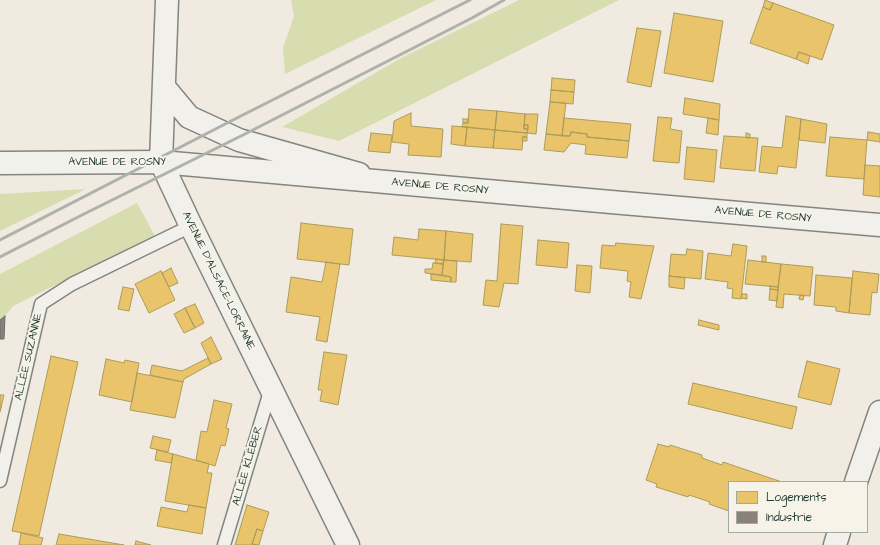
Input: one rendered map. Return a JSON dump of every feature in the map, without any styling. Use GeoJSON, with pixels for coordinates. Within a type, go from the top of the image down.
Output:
{"type":"FeatureCollection","features":[{"type":"Feature","properties":{"kind":"street","name":"AVENUE D'ALSACE-LORRAINE"},"geometry":{"type":"LineString","coordinates":[[167,0],[161,162],[348,545]]}},
{"type":"Feature","properties":{"kind":"street"},"geometry":{"type":"LineString","coordinates":[[164,87],[189,117],[239,140],[389,182]]}},
{"type":"Feature","properties":{"kind":"street","name":"AVENUE DE ROSNY"},"geometry":{"type":"LineString","coordinates":[[0,163],[161,162],[880,225]]}},
{"type":"Feature","properties":{"kind":"street"},"geometry":{"type":"LineString","coordinates":[[856,481],[880,412]]}},
{"type":"Feature","properties":{"kind":"street"},"geometry":{"type":"LineString","coordinates":[[835,545],[840,533]]}},
{"type":"Feature","properties":{"kind":"lane","name":"ALLÉE SUZANNE"},"geometry":{"type":"LineString","coordinates":[[0,481],[41,304],[72,284],[191,226]]}},
{"type":"Feature","properties":{"kind":"lane","name":"ALLÉE KLÉBER"},"geometry":{"type":"LineString","coordinates":[[224,545],[271,387]]}},
{"type":"Feature","properties":{"kind":"green space"},"geometry":{"type":"Polygon","coordinates":[[[291,0],[436,0],[285,74],[283,48],[294,16],[291,0]]]}},
{"type":"Feature","properties":{"kind":"green space"},"geometry":{"type":"Polygon","coordinates":[[[519,0],[619,0],[339,141],[282,127],[401,58],[519,0]]]}},
{"type":"Feature","properties":{"kind":"green space"},"geometry":{"type":"Polygon","coordinates":[[[86,189],[0,231],[0,194],[86,189]]]}},
{"type":"Feature","properties":{"kind":"green space"},"geometry":{"type":"Polygon","coordinates":[[[137,203],[155,236],[13,306],[0,322],[0,274],[137,203]]]}},
{"type":"Feature","properties":{"kind":"building: Logements"},"geometry":{"type":"Polygon","coordinates":[[[765,0],[773,3],[770,10],[763,7],[765,0]]]}},
{"type":"Feature","properties":{"kind":"building: Logements"},"geometry":{"type":"Polygon","coordinates":[[[773,3],[834,25],[822,60],[799,52],[796,59],[750,43],[763,7],[770,10],[773,3]]]}},
{"type":"Feature","properties":{"kind":"building: Logements"},"geometry":{"type":"Polygon","coordinates":[[[674,13],[723,21],[713,82],[664,73],[674,13]]]}},
{"type":"Feature","properties":{"kind":"building: Logements"},"geometry":{"type":"Polygon","coordinates":[[[637,28],[661,31],[651,87],[627,82],[637,28]]]}},
{"type":"Feature","properties":{"kind":"building: Logements"},"geometry":{"type":"Polygon","coordinates":[[[799,52],[810,56],[808,64],[796,59],[799,52]]]}},
{"type":"Feature","properties":{"kind":"building: Logements"},"geometry":{"type":"Polygon","coordinates":[[[552,78],[575,80],[574,92],[551,90],[552,78]]]}},
{"type":"Feature","properties":{"kind":"building: Logements"},"geometry":{"type":"Polygon","coordinates":[[[551,90],[574,92],[573,104],[550,102],[551,90]]]}},
{"type":"Feature","properties":{"kind":"building: Logements"},"geometry":{"type":"Polygon","coordinates":[[[685,98],[720,104],[719,120],[683,114],[685,98]]]}},
{"type":"Feature","properties":{"kind":"building: Logements"},"geometry":{"type":"Polygon","coordinates":[[[550,102],[566,103],[562,136],[546,134],[550,102]]]}},
{"type":"Feature","properties":{"kind":"building: Logements"},"geometry":{"type":"Polygon","coordinates":[[[469,109],[497,111],[495,130],[462,127],[463,123],[468,123],[469,109]]]}},
{"type":"Feature","properties":{"kind":"building: Logements"},"geometry":{"type":"Polygon","coordinates":[[[497,111],[525,114],[524,129],[528,129],[527,133],[495,130],[497,111]]]}},
{"type":"Feature","properties":{"kind":"building: Logements"},"geometry":{"type":"Polygon","coordinates":[[[411,113],[411,126],[443,129],[441,157],[408,155],[409,144],[392,142],[394,121],[411,113]]]}},
{"type":"Feature","properties":{"kind":"building: Logements"},"geometry":{"type":"Polygon","coordinates":[[[525,114],[538,114],[536,134],[527,133],[528,125],[524,125],[525,114]]]}},
{"type":"Feature","properties":{"kind":"building: Logements"},"geometry":{"type":"Polygon","coordinates":[[[786,116],[801,119],[796,168],[778,166],[777,174],[759,172],[762,146],[782,148],[786,116]]]}},
{"type":"Feature","properties":{"kind":"building: Logements"},"geometry":{"type":"Polygon","coordinates":[[[658,117],[672,118],[670,129],[682,131],[679,163],[653,161],[658,117]]]}},
{"type":"Feature","properties":{"kind":"building: Logements"},"geometry":{"type":"Polygon","coordinates":[[[564,118],[631,124],[629,141],[587,137],[587,134],[571,132],[570,136],[562,136],[564,118]]]}},
{"type":"Feature","properties":{"kind":"building: Logements"},"geometry":{"type":"Polygon","coordinates":[[[708,118],[719,120],[718,135],[706,133],[708,118]]]}},
{"type":"Feature","properties":{"kind":"building: Logements"},"geometry":{"type":"Polygon","coordinates":[[[463,119],[468,119],[468,123],[463,123],[463,119]]]}},
{"type":"Feature","properties":{"kind":"building: Logements"},"geometry":{"type":"Polygon","coordinates":[[[801,119],[827,124],[825,143],[799,140],[801,119]]]}},
{"type":"Feature","properties":{"kind":"building: Logements"},"geometry":{"type":"Polygon","coordinates":[[[524,125],[528,125],[528,129],[524,129],[524,125]]]}},
{"type":"Feature","properties":{"kind":"building: Logements"},"geometry":{"type":"Polygon","coordinates":[[[452,126],[467,127],[465,146],[451,144],[452,126]]]}},
{"type":"Feature","properties":{"kind":"building: Logements"},"geometry":{"type":"Polygon","coordinates":[[[467,127],[495,130],[493,148],[465,146],[467,127]]]}},
{"type":"Feature","properties":{"kind":"building: Logements"},"geometry":{"type":"Polygon","coordinates":[[[495,130],[527,133],[527,137],[523,137],[522,150],[493,148],[495,130]]]}},
{"type":"Feature","properties":{"kind":"building: Logements"},"geometry":{"type":"Polygon","coordinates":[[[571,132],[587,134],[587,137],[629,141],[627,158],[585,154],[586,145],[571,143],[564,152],[544,150],[546,134],[570,136],[571,132]]]}},
{"type":"Feature","properties":{"kind":"building: Logements"},"geometry":{"type":"Polygon","coordinates":[[[868,132],[880,134],[880,142],[867,140],[868,132]]]}},
{"type":"Feature","properties":{"kind":"building: Logements"},"geometry":{"type":"Polygon","coordinates":[[[371,133],[392,135],[390,153],[368,151],[371,133]]]}},
{"type":"Feature","properties":{"kind":"building: Logements"},"geometry":{"type":"Polygon","coordinates":[[[746,133],[750,134],[750,138],[746,138],[746,133]]]}},
{"type":"Feature","properties":{"kind":"building: Logements"},"geometry":{"type":"Polygon","coordinates":[[[724,136],[758,138],[755,171],[720,168],[724,136]]]}},
{"type":"Feature","properties":{"kind":"building: Logements"},"geometry":{"type":"Polygon","coordinates":[[[523,137],[527,137],[527,141],[522,141],[523,137]]]}},
{"type":"Feature","properties":{"kind":"building: Logements"},"geometry":{"type":"Polygon","coordinates":[[[830,137],[867,140],[864,179],[826,176],[830,137]]]}},
{"type":"Feature","properties":{"kind":"building: Logements"},"geometry":{"type":"Polygon","coordinates":[[[687,147],[717,150],[714,182],[684,179],[687,147]]]}},
{"type":"Feature","properties":{"kind":"building: Logements"},"geometry":{"type":"Polygon","coordinates":[[[865,165],[880,166],[880,197],[863,195],[865,165]]]}},
{"type":"Feature","properties":{"kind":"building: Logements"},"geometry":{"type":"Polygon","coordinates":[[[301,223],[353,229],[349,265],[297,259],[301,223]]]}},
{"type":"Feature","properties":{"kind":"building: Logements"},"geometry":{"type":"Polygon","coordinates":[[[501,224],[523,226],[518,284],[504,283],[499,307],[483,305],[486,280],[497,281],[501,224]]]}},
{"type":"Feature","properties":{"kind":"building: Logements"},"geometry":{"type":"Polygon","coordinates":[[[419,229],[446,231],[444,260],[392,255],[394,237],[418,240],[419,229]]]}},
{"type":"Feature","properties":{"kind":"building: Logements"},"geometry":{"type":"Polygon","coordinates":[[[446,231],[473,234],[471,262],[444,260],[446,231]]]}},
{"type":"Feature","properties":{"kind":"building: Logements"},"geometry":{"type":"Polygon","coordinates":[[[538,240],[569,243],[567,268],[536,265],[538,240]]]}},
{"type":"Feature","properties":{"kind":"building: Logements"},"geometry":{"type":"Polygon","coordinates":[[[616,243],[654,246],[641,299],[629,297],[631,282],[627,281],[628,271],[600,268],[602,245],[615,246],[616,243]]]}},
{"type":"Feature","properties":{"kind":"building: Logements"},"geometry":{"type":"Polygon","coordinates":[[[733,244],[747,246],[741,299],[732,298],[733,289],[727,288],[728,282],[705,279],[708,253],[731,256],[733,244]]]}},
{"type":"Feature","properties":{"kind":"building: Logements"},"geometry":{"type":"Polygon","coordinates":[[[687,249],[703,251],[701,279],[669,276],[671,254],[686,255],[687,249]]]}},
{"type":"Feature","properties":{"kind":"building: Logements"},"geometry":{"type":"Polygon","coordinates":[[[762,256],[766,256],[766,262],[762,262],[762,256]]]}},
{"type":"Feature","properties":{"kind":"building: Logements"},"geometry":{"type":"Polygon","coordinates":[[[436,259],[444,260],[443,264],[435,263],[436,259]]]}},
{"type":"Feature","properties":{"kind":"building: Logements"},"geometry":{"type":"Polygon","coordinates":[[[444,260],[457,261],[456,282],[451,282],[451,277],[442,275],[444,260]]]}},
{"type":"Feature","properties":{"kind":"building: Logements"},"geometry":{"type":"Polygon","coordinates":[[[748,260],[781,264],[778,287],[745,284],[748,260]]]}},
{"type":"Feature","properties":{"kind":"building: Logements"},"geometry":{"type":"Polygon","coordinates":[[[326,262],[340,264],[327,342],[316,340],[320,317],[286,312],[291,277],[322,282],[326,262]]]}},
{"type":"Feature","properties":{"kind":"building: Logements"},"geometry":{"type":"Polygon","coordinates":[[[433,263],[443,264],[442,275],[425,273],[425,269],[432,269],[433,263]]]}},
{"type":"Feature","properties":{"kind":"building: Logements"},"geometry":{"type":"Polygon","coordinates":[[[781,264],[813,267],[810,296],[784,294],[783,308],[776,307],[781,264]]]}},
{"type":"Feature","properties":{"kind":"building: Logements"},"geometry":{"type":"Polygon","coordinates":[[[577,265],[592,266],[590,293],[575,291],[577,265]]]}},
{"type":"Feature","properties":{"kind":"building: Logements"},"geometry":{"type":"Polygon","coordinates":[[[171,268],[178,283],[169,287],[162,273],[171,268]]]}},
{"type":"Feature","properties":{"kind":"building: Logements"},"geometry":{"type":"Polygon","coordinates":[[[161,271],[175,300],[149,313],[135,284],[161,271]]]}},
{"type":"Feature","properties":{"kind":"building: Logements"},"geometry":{"type":"Polygon","coordinates":[[[853,271],[879,274],[877,293],[872,292],[870,315],[849,313],[853,271]]]}},
{"type":"Feature","properties":{"kind":"building: Logements"},"geometry":{"type":"Polygon","coordinates":[[[431,274],[451,277],[451,282],[431,280],[431,274]]]}},
{"type":"Feature","properties":{"kind":"building: Logements"},"geometry":{"type":"Polygon","coordinates":[[[816,275],[852,278],[849,313],[836,311],[836,307],[814,305],[816,275]]]}},
{"type":"Feature","properties":{"kind":"building: Logements"},"geometry":{"type":"Polygon","coordinates":[[[669,276],[685,278],[684,289],[669,287],[669,276]]]}},
{"type":"Feature","properties":{"kind":"building: Logements"},"geometry":{"type":"Polygon","coordinates":[[[770,286],[778,287],[778,290],[770,289],[770,286]]]}},
{"type":"Feature","properties":{"kind":"building: Logements"},"geometry":{"type":"Polygon","coordinates":[[[123,287],[134,289],[129,311],[118,309],[123,287]]]}},
{"type":"Feature","properties":{"kind":"building: Logements"},"geometry":{"type":"Polygon","coordinates":[[[770,289],[778,290],[777,301],[769,300],[770,289]]]}},
{"type":"Feature","properties":{"kind":"building: Logements"},"geometry":{"type":"Polygon","coordinates":[[[742,294],[747,294],[747,299],[741,298],[742,294]]]}},
{"type":"Feature","properties":{"kind":"building: Logements"},"geometry":{"type":"Polygon","coordinates":[[[800,295],[804,296],[803,300],[799,299],[800,295]]]}},
{"type":"Feature","properties":{"kind":"building: Logements"},"geometry":{"type":"Polygon","coordinates":[[[195,304],[204,323],[195,328],[185,308],[195,304]]]}},
{"type":"Feature","properties":{"kind":"building: Logements"},"geometry":{"type":"Polygon","coordinates":[[[185,308],[195,328],[184,333],[174,314],[185,308]]]}},
{"type":"Feature","properties":{"kind":"building: Logements"},"geometry":{"type":"Polygon","coordinates":[[[699,320],[719,325],[719,330],[698,325],[699,320]]]}},
{"type":"Feature","properties":{"kind":"building: Logements"},"geometry":{"type":"Polygon","coordinates":[[[211,337],[222,359],[211,364],[201,343],[211,337]]]}},
{"type":"Feature","properties":{"kind":"building: Logements"},"geometry":{"type":"Polygon","coordinates":[[[324,352],[347,355],[338,405],[320,401],[322,390],[318,390],[324,352]]]}},
{"type":"Feature","properties":{"kind":"building: Logements"},"geometry":{"type":"Polygon","coordinates":[[[51,356],[78,362],[39,536],[12,531],[51,356]]]}},
{"type":"Feature","properties":{"kind":"building: Logements"},"geometry":{"type":"Polygon","coordinates":[[[208,358],[211,364],[184,379],[183,382],[150,375],[152,365],[182,371],[208,358]]]}},
{"type":"Feature","properties":{"kind":"building: Logements"},"geometry":{"type":"Polygon","coordinates":[[[106,359],[124,363],[125,360],[139,363],[132,402],[99,395],[106,359]]]}},
{"type":"Feature","properties":{"kind":"building: Logements"},"geometry":{"type":"Polygon","coordinates":[[[807,361],[840,369],[831,405],[798,397],[807,361]]]}},
{"type":"Feature","properties":{"kind":"building: Logements"},"geometry":{"type":"Polygon","coordinates":[[[137,373],[183,382],[175,418],[130,410],[137,373]]]}},
{"type":"Feature","properties":{"kind":"building: Logements"},"geometry":{"type":"Polygon","coordinates":[[[693,383],[797,407],[792,429],[688,404],[693,383]]]}},
{"type":"Feature","properties":{"kind":"building: Logements"},"geometry":{"type":"Polygon","coordinates":[[[0,395],[4,395],[0,412],[0,395]]]}},
{"type":"Feature","properties":{"kind":"building: Logements"},"geometry":{"type":"Polygon","coordinates":[[[214,400],[232,404],[226,428],[229,429],[225,446],[221,445],[215,466],[196,460],[201,431],[207,432],[214,400]]]}},
{"type":"Feature","properties":{"kind":"building: Logements"},"geometry":{"type":"Polygon","coordinates":[[[153,436],[171,440],[168,452],[150,448],[153,436]]]}},
{"type":"Feature","properties":{"kind":"building: Logements"},"geometry":{"type":"Polygon","coordinates":[[[658,444],[669,447],[670,445],[702,455],[702,458],[722,465],[723,462],[779,481],[728,481],[728,511],[709,504],[710,502],[689,495],[688,497],[656,487],[657,484],[646,480],[658,444]]]}},
{"type":"Feature","properties":{"kind":"building: Logements"},"geometry":{"type":"Polygon","coordinates":[[[157,450],[173,454],[171,463],[155,460],[157,450]]]}},
{"type":"Feature","properties":{"kind":"building: Logements"},"geometry":{"type":"Polygon","coordinates":[[[173,454],[209,464],[207,473],[212,473],[206,508],[165,501],[173,454]]]}},
{"type":"Feature","properties":{"kind":"building: Logements"},"geometry":{"type":"Polygon","coordinates":[[[189,505],[206,508],[202,534],[157,526],[161,507],[187,512],[189,505]]]}},
{"type":"Feature","properties":{"kind":"building: Logements"},"geometry":{"type":"Polygon","coordinates":[[[247,505],[269,512],[263,531],[257,529],[252,544],[257,545],[235,545],[247,505]]]}},
{"type":"Feature","properties":{"kind":"building: Logements"},"geometry":{"type":"Polygon","coordinates":[[[257,529],[263,531],[259,545],[252,544],[257,529]]]}},
{"type":"Feature","properties":{"kind":"building: Logements"},"geometry":{"type":"Polygon","coordinates":[[[21,533],[43,538],[41,545],[19,545],[21,533]]]}},
{"type":"Feature","properties":{"kind":"building: Logements"},"geometry":{"type":"Polygon","coordinates":[[[59,534],[124,545],[56,545],[59,534]]]}},
{"type":"Feature","properties":{"kind":"building: Logements"},"geometry":{"type":"Polygon","coordinates":[[[136,541],[151,545],[135,545],[136,541]]]}},
{"type":"Feature","properties":{"kind":"building: Industrie"},"geometry":{"type":"Polygon","coordinates":[[[5,316],[4,339],[0,339],[0,320],[5,316]]]}},
{"type":"Feature","properties":{"kind":"railway"},"geometry":{"type":"LineString","coordinates":[[0,240],[470,0]]}},
{"type":"Feature","properties":{"kind":"railway"},"geometry":{"type":"LineString","coordinates":[[0,257],[243,135],[472,18],[504,0]]}}]}
